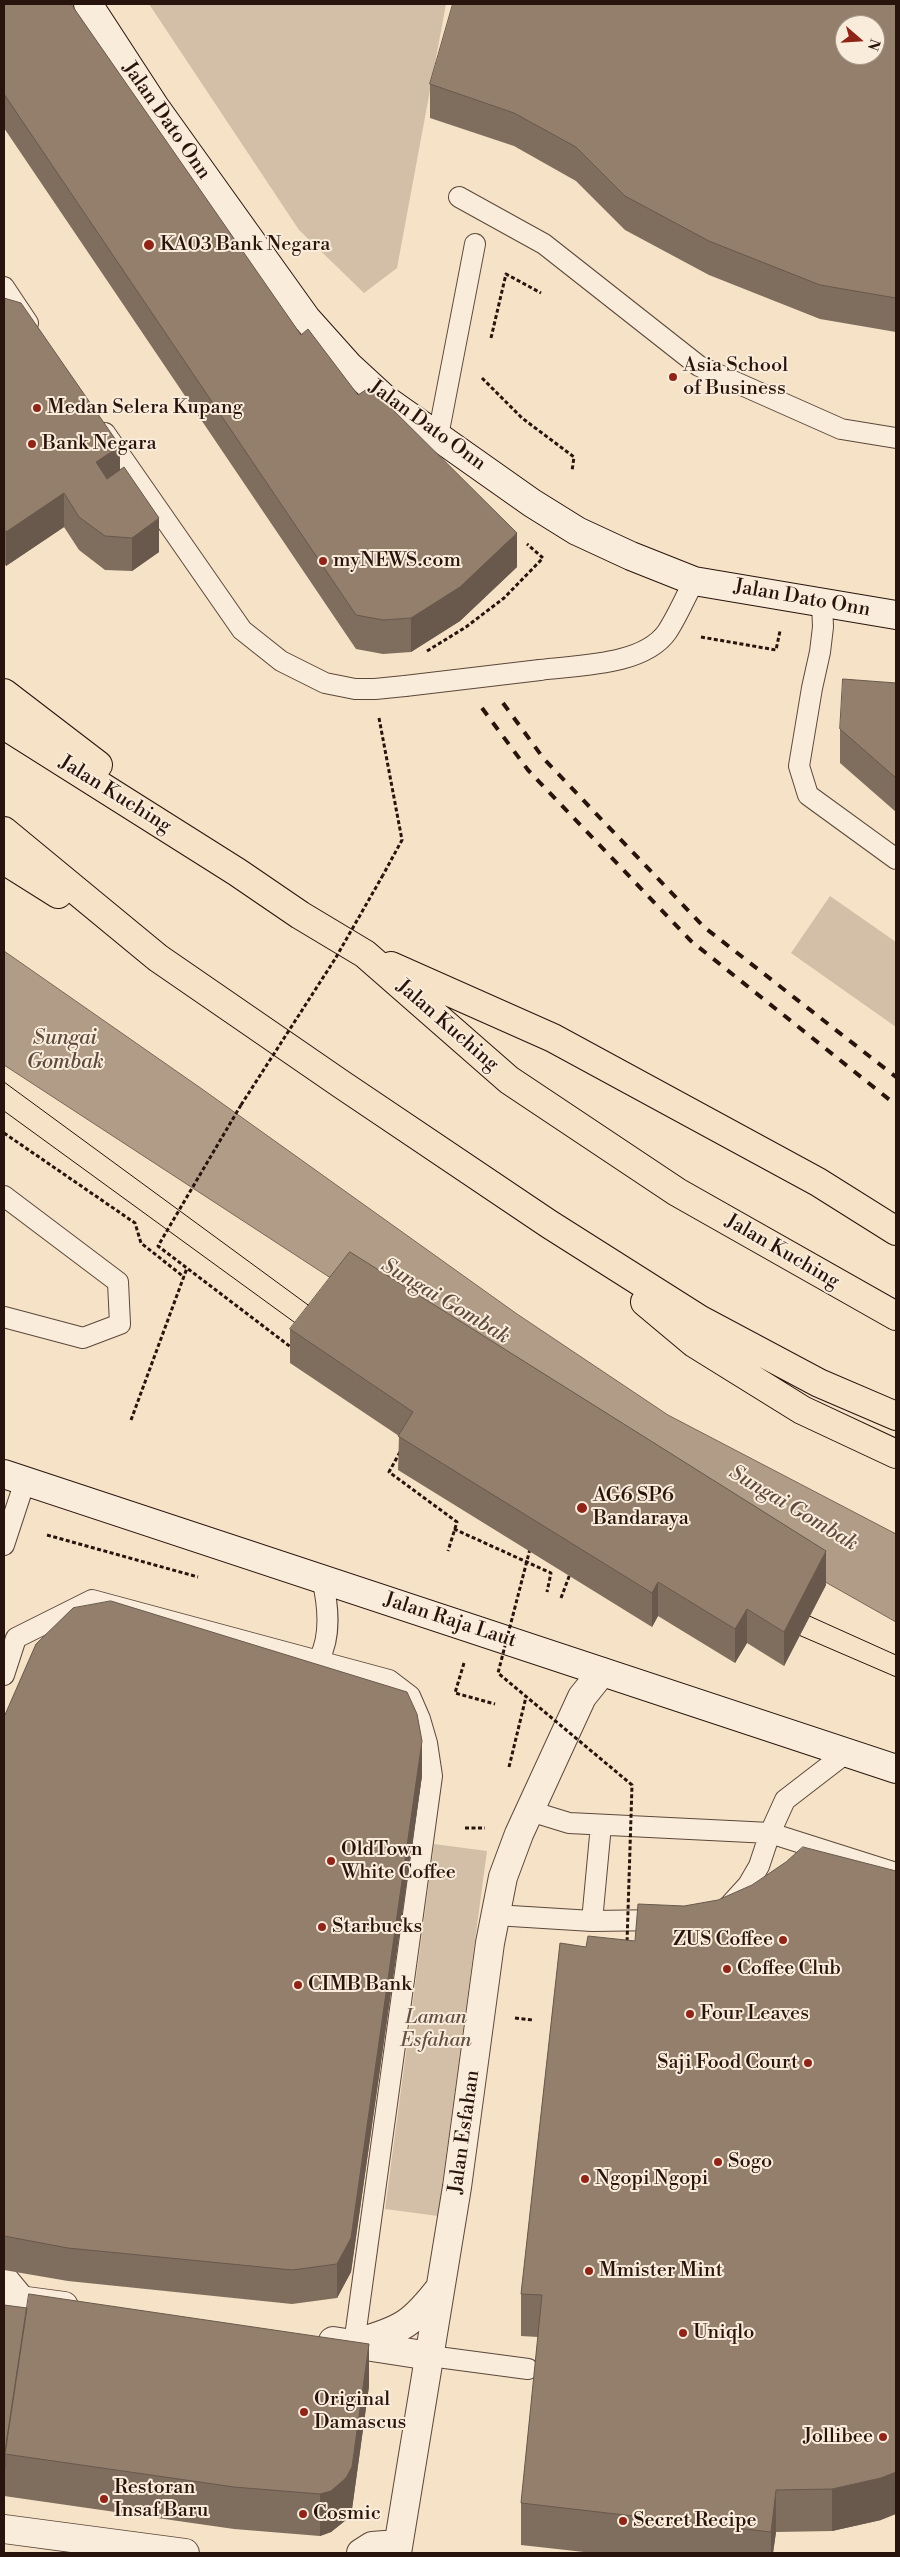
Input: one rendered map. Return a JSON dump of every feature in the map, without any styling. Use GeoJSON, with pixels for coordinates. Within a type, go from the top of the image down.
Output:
{"type":"FeatureCollection","features":[{"type":"Feature","properties":{"kind":"highway"},"geometry":{"type":"LineString","coordinates":[[4,693],[237,872]]}},
{"type":"Feature","properties":{"kind":"highway","name":"Jalan Kuching"},"geometry":{"type":"LineString","coordinates":[[4,725],[237,872],[300,915],[365,954],[508,1080],[677,1192],[896,1316]]}},
{"type":"Feature","properties":{"kind":"highway"},"geometry":{"type":"LineString","coordinates":[[4,831],[158,958]]}},
{"type":"Feature","properties":{"kind":"highway"},"geometry":{"type":"LineString","coordinates":[[4,860],[158,958],[340,1084],[549,1224],[700,1319],[819,1383],[896,1416]]}},
{"type":"Feature","properties":{"kind":"highway"},"geometry":{"type":"LineString","coordinates":[[365,954],[553,1038],[818,1182],[896,1231]]}},
{"type":"Feature","properties":{"kind":"highway"},"geometry":{"type":"LineString","coordinates":[[549,1224],[694,1343],[802,1410],[896,1454]]}},
{"type":"Feature","properties":{"kind":"street","name":"Jalan Dato Onn"},"geometry":{"type":"LineString","coordinates":[[88,4],[155,107],[306,318],[349,366],[386,400],[419,425],[438,436],[532,503],[577,531],[694,581],[896,615]]}},
{"type":"Feature","properties":{"kind":"street","name":"Jalan Raja Laut"},"geometry":{"type":"LineString","coordinates":[[14,1477],[896,1769]]}},
{"type":"Feature","properties":{"kind":"street","name":"Jalan Esfahan"},"geometry":{"type":"LineString","coordinates":[[383,2550],[430,2356],[495,1915],[503,1878],[530,1811],[582,1697],[602,1672]]}},
{"type":"Feature","properties":{"kind":"street"},"geometry":{"type":"LineString","coordinates":[[366,2346],[403,2327],[420,2313],[440,2288]]}},
{"type":"Feature","properties":{"kind":"street"},"geometry":{"type":"LineString","coordinates":[[15,2300],[85,2309]]}},
{"type":"Feature","properties":{"kind":"street"},"geometry":{"type":"LineString","coordinates":[[306,2338],[430,2356]]}},
{"type":"Feature","properties":{"kind":"street"},"geometry":{"type":"LineString","coordinates":[[366,2346],[398,2361],[409,2377],[383,2550]]}},
{"type":"Feature","properties":{"kind":"street"},"geometry":{"type":"LineString","coordinates":[[4,2529],[185,2553]]}},
{"type":"Feature","properties":{"kind":"lane"},"geometry":{"type":"LineString","coordinates":[[459,197],[544,244],[699,366],[841,428],[896,438]]}},
{"type":"Feature","properties":{"kind":"lane"},"geometry":{"type":"LineString","coordinates":[[438,436],[475,244]]}},
{"type":"Feature","properties":{"kind":"lane"},"geometry":{"type":"LineString","coordinates":[[5,291],[41,341]]}},
{"type":"Feature","properties":{"kind":"lane"},"geometry":{"type":"LineString","coordinates":[[96,420],[242,630],[281,661],[325,683],[355,689],[405,686],[616,660],[643,652],[666,634],[694,581]]}},
{"type":"Feature","properties":{"kind":"lane"},"geometry":{"type":"LineString","coordinates":[[822,603],[823,628],[820,652],[799,766],[808,795],[896,859]]}},
{"type":"Feature","properties":{"kind":"lane"},"geometry":{"type":"LineString","coordinates":[[4,1196],[118,1282],[120,1324],[83,1338],[4,1317]]}},
{"type":"Feature","properties":{"kind":"lane"},"geometry":{"type":"LineString","coordinates":[[4,1545],[14,1477]]}},
{"type":"Feature","properties":{"kind":"lane"},"geometry":{"type":"LineString","coordinates":[[319,1659],[327,1636],[326,1600],[322,1578]]}},
{"type":"Feature","properties":{"kind":"lane"},"geometry":{"type":"LineString","coordinates":[[4,1675],[16,1638],[92,1600],[319,1659],[389,1680],[410,1696],[428,1743],[432,1776],[366,2346]]}},
{"type":"Feature","properties":{"kind":"lane"},"geometry":{"type":"LineString","coordinates":[[181,1642],[218,1632]]}},
{"type":"Feature","properties":{"kind":"lane"},"geometry":{"type":"LineString","coordinates":[[714,1914],[730,1907],[748,1885],[759,1866],[784,1800],[846,1753]]}},
{"type":"Feature","properties":{"kind":"lane"},"geometry":{"type":"LineString","coordinates":[[530,1811],[569,1823],[770,1833],[896,1873]]}},
{"type":"Feature","properties":{"kind":"lane"},"geometry":{"type":"LineString","coordinates":[[592,1920],[601,1825]]}},
{"type":"Feature","properties":{"kind":"lane"},"geometry":{"type":"LineString","coordinates":[[495,1915],[592,1920],[679,1920]]}},
{"type":"Feature","properties":{"kind":"lane"},"geometry":{"type":"LineString","coordinates":[[4,2273],[15,2300]]}},
{"type":"Feature","properties":{"kind":"lane"},"geometry":{"type":"LineString","coordinates":[[430,2356],[528,2369]]}},
{"type":"Feature","properties":{"kind":"path"},"geometry":{"type":"LineString","coordinates":[[491,340],[506,274],[541,293]]}},
{"type":"Feature","properties":{"kind":"path"},"geometry":{"type":"LineString","coordinates":[[484,369],[482,378],[522,418],[574,456],[572,471]]}},
{"type":"Feature","properties":{"kind":"path"},"geometry":{"type":"LineString","coordinates":[[425,652],[466,627],[504,598],[543,558],[522,540]]}},
{"type":"Feature","properties":{"kind":"path"},"geometry":{"type":"LineString","coordinates":[[695,636],[776,650],[781,628]]}},
{"type":"Feature","properties":{"kind":"path"},"geometry":{"type":"LineString","coordinates":[[299,1353],[158,1246],[241,1105],[335,959],[402,840],[378,716]]}},
{"type":"Feature","properties":{"kind":"path"},"geometry":{"type":"LineString","coordinates":[[4,1133],[135,1222],[141,1243],[184,1276]]}},
{"type":"Feature","properties":{"kind":"path"},"geometry":{"type":"LineString","coordinates":[[131,1420],[187,1268]]}},
{"type":"Feature","properties":{"kind":"path"},"geometry":{"type":"LineString","coordinates":[[400,1450],[389,1472],[457,1522],[448,1551]]}},
{"type":"Feature","properties":{"kind":"path"},"geometry":{"type":"LineString","coordinates":[[454,1528],[551,1573],[547,1592]]}},
{"type":"Feature","properties":{"kind":"path"},"geometry":{"type":"LineString","coordinates":[[47,1535],[199,1578]]}},
{"type":"Feature","properties":{"kind":"path"},"geometry":{"type":"LineString","coordinates":[[498,1673],[531,1548],[539,1551]]}},
{"type":"Feature","properties":{"kind":"path"},"geometry":{"type":"LineString","coordinates":[[561,1598],[571,1571]]}},
{"type":"Feature","properties":{"kind":"path"},"geometry":{"type":"LineString","coordinates":[[472,1665],[464,1662],[455,1693],[495,1704]]}},
{"type":"Feature","properties":{"kind":"path"},"geometry":{"type":"LineString","coordinates":[[489,1671],[498,1673],[632,1785],[626,1947]]}},
{"type":"Feature","properties":{"kind":"path"},"geometry":{"type":"LineString","coordinates":[[465,1828],[495,1829]]}},
{"type":"Feature","properties":{"kind":"green space"},"geometry":{"type":"Polygon","coordinates":[[[149,4],[446,4],[397,268],[364,293],[299,230],[149,4]]]}},
{"type":"Feature","properties":{"kind":"green space"},"geometry":{"type":"Polygon","coordinates":[[[830,896],[896,942],[896,1027],[791,953],[830,896]]]}},
{"type":"Feature","properties":{"kind":"green space","name":"Laman Esfahan"},"geometry":{"type":"Polygon","coordinates":[[[434,1844],[487,1851],[438,2216],[385,2209],[434,1844]]]}},
{"type":"Feature","properties":{"kind":"water","name":"Sungai Gombak"},"geometry":{"type":"Polygon","coordinates":[[[4,951],[202,1089],[517,1314],[668,1415],[896,1534],[896,1622],[654,1485],[504,1391],[4,1065],[4,951]]]}},
{"type":"Feature","properties":{"kind":"building","name":"KA03 Bank Negara"},"geometry":{"type":"Polygon","coordinates":[[[4,4],[71,4],[301,335],[308,329],[358,395],[370,387],[517,533],[460,587],[411,618],[383,620],[356,615],[4,94],[4,4]]]}},
{"type":"Feature","properties":{"kind":"building"},"geometry":{"type":"Polygon","coordinates":[[[453,4],[896,4],[896,298],[820,285],[709,241],[625,196],[576,147],[514,113],[430,84],[453,4]]]}},
{"type":"Feature","properties":{"kind":"building","name":"Medan Selera Kupang"},"geometry":{"type":"Polygon","coordinates":[[[4,298],[21,303],[120,446],[96,462],[107,479],[124,467],[159,518],[132,538],[105,536],[79,517],[64,493],[6,532],[4,529],[4,298]]]}},
{"type":"Feature","properties":{"kind":"building"},"geometry":{"type":"Polygon","coordinates":[[[843,679],[896,683],[896,778],[840,729],[843,679]]]}},
{"type":"Feature","properties":{"kind":"building","name":"AG6 SP6 Bandaraya"},"geometry":{"type":"Polygon","coordinates":[[[350,1252],[826,1551],[784,1632],[747,1609],[735,1629],[658,1582],[652,1593],[398,1436],[413,1412],[290,1329],[350,1252]]]}},
{"type":"Feature","properties":{"kind":"building"},"geometry":{"type":"Polygon","coordinates":[[[111,1601],[407,1692],[417,1714],[422,1741],[351,2238],[337,2264],[292,2270],[68,2248],[4,2236],[4,1717],[36,1644],[73,1608],[111,1601]]]}},
{"type":"Feature","properties":{"kind":"building","name":"Sogo"},"geometry":{"type":"Polygon","coordinates":[[[803,1847],[896,1871],[896,2472],[881,2478],[832,2489],[776,2490],[771,2532],[521,2503],[542,2295],[521,2294],[560,1943],[586,1947],[588,1936],[635,1941],[638,1904],[684,1906],[718,1900],[752,1885],[786,1862],[803,1847]]]}},
{"type":"Feature","properties":{"kind":"building"},"geometry":{"type":"Polygon","coordinates":[[[29,2294],[369,2344],[352,2467],[346,2478],[331,2491],[320,2494],[234,2487],[5,2454],[29,2294]]]}},
{"type":"Feature","properties":{"kind":"building"},"geometry":{"type":"Polygon","coordinates":[[[4,2305],[27,2308],[5,2454],[5,2469],[4,2468],[4,2305]]]}},
{"type":"Feature","properties":{"kind":"tram line"},"geometry":{"type":"LineString","coordinates":[[4,1082],[319,1313]]}},
{"type":"Feature","properties":{"kind":"tram line"},"geometry":{"type":"LineString","coordinates":[[4,1111],[305,1330]]}},
{"type":"Feature","properties":{"kind":"tram line"},"geometry":{"type":"LineString","coordinates":[[796,1610],[896,1655]]}},
{"type":"Feature","properties":{"kind":"tram line"},"geometry":{"type":"LineString","coordinates":[[787,1630],[896,1677]]}},
{"type":"Feature","properties":{"kind":"railway"},"geometry":{"type":"LineString","coordinates":[[503,703],[544,759],[704,927],[896,1077]]}},
{"type":"Feature","properties":{"kind":"railway"},"geometry":{"type":"LineString","coordinates":[[482,708],[528,770],[691,941],[896,1105]]}},
{"type":"Feature","properties":{"kind":"place","name":"KA03 Bank Negara"},"geometry":{"type":"Point","coordinates":[149,245]}},
{"type":"Feature","properties":{"kind":"place","name":"Asia School of Business"},"geometry":{"type":"Point","coordinates":[673,377]}},
{"type":"Feature","properties":{"kind":"place","name":"Medan Selera Kupang"},"geometry":{"type":"Point","coordinates":[37,408]}},
{"type":"Feature","properties":{"kind":"place","name":"Bank Negara"},"geometry":{"type":"Point","coordinates":[32,444]}},
{"type":"Feature","properties":{"kind":"place","name":"myNEWS.com"},"geometry":{"type":"Point","coordinates":[323,561]}},
{"type":"Feature","properties":{"kind":"place","name":"AG6 SP6 Bandaraya"},"geometry":{"type":"Point","coordinates":[582,1508]}},
{"type":"Feature","properties":{"kind":"place","name":"OldTown White Coffee"},"geometry":{"type":"Point","coordinates":[331,1861]}},
{"type":"Feature","properties":{"kind":"place","name":"Starbucks"},"geometry":{"type":"Point","coordinates":[322,1927]}},
{"type":"Feature","properties":{"kind":"place","name":"ZUS Coffee"},"geometry":{"type":"Point","coordinates":[783,1940]}},
{"type":"Feature","properties":{"kind":"place","name":"Coffee Club"},"geometry":{"type":"Point","coordinates":[727,1969]}},
{"type":"Feature","properties":{"kind":"place","name":"CIMB Bank"},"geometry":{"type":"Point","coordinates":[298,1985]}},
{"type":"Feature","properties":{"kind":"place","name":"Four Leaves"},"geometry":{"type":"Point","coordinates":[690,2014]}},
{"type":"Feature","properties":{"kind":"place","name":"Saji Food Court"},"geometry":{"type":"Point","coordinates":[808,2063]}},
{"type":"Feature","properties":{"kind":"place","name":"Sogo"},"geometry":{"type":"Point","coordinates":[718,2162]}},
{"type":"Feature","properties":{"kind":"place","name":"Ngopi Ngopi"},"geometry":{"type":"Point","coordinates":[585,2179]}},
{"type":"Feature","properties":{"kind":"place","name":"Mmister Mint"},"geometry":{"type":"Point","coordinates":[589,2271]}},
{"type":"Feature","properties":{"kind":"place","name":"Uniqlo"},"geometry":{"type":"Point","coordinates":[683,2333]}},
{"type":"Feature","properties":{"kind":"place","name":"Original Damascus"},"geometry":{"type":"Point","coordinates":[304,2412]}},
{"type":"Feature","properties":{"kind":"place","name":"Jollibee"},"geometry":{"type":"Point","coordinates":[883,2437]}},
{"type":"Feature","properties":{"kind":"place","name":"Restoran Insaf Baru"},"geometry":{"type":"Point","coordinates":[104,2499]}},
{"type":"Feature","properties":{"kind":"place","name":"Cosmic"},"geometry":{"type":"Point","coordinates":[303,2514]}},
{"type":"Feature","properties":{"kind":"place","name":"Secret Recipe"},"geometry":{"type":"Point","coordinates":[623,2521]}}]}
